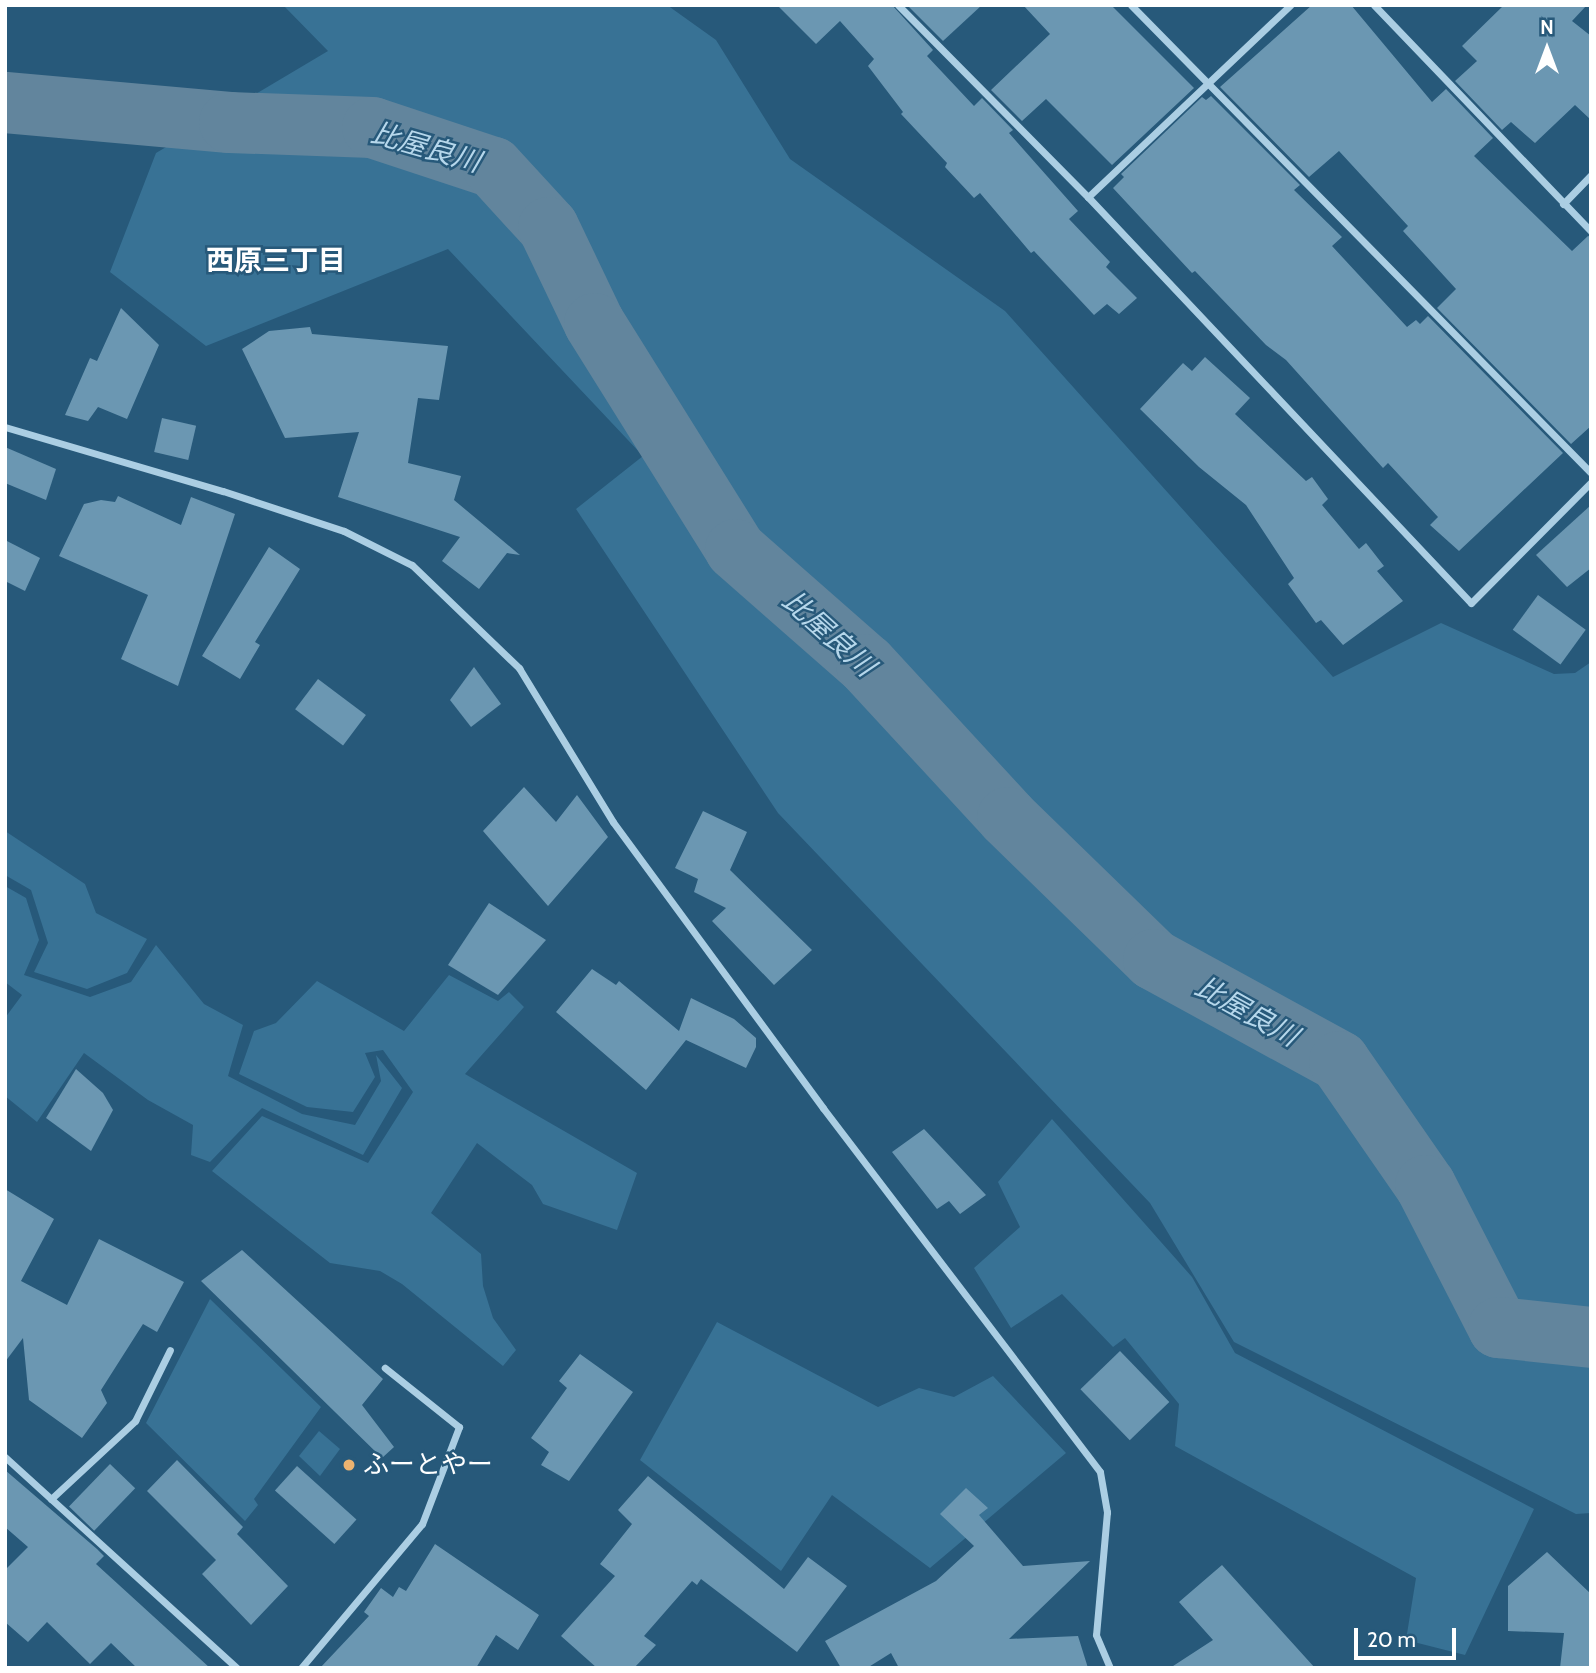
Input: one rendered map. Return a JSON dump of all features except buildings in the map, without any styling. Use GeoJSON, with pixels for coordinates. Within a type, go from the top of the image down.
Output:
{"type":"FeatureCollection","features":[{"type":"Feature","properties":{"kind":"street"},"geometry":{"type":"LineString","coordinates":[[898,5],[1088,197],[1471,603],[1591,482]]}},
{"type":"Feature","properties":{"kind":"street"},"geometry":{"type":"LineString","coordinates":[[1130,5],[1591,473]]}},
{"type":"Feature","properties":{"kind":"street"},"geometry":{"type":"LineString","coordinates":[[1088,197],[1290,5]]}},
{"type":"Feature","properties":{"kind":"street"},"geometry":{"type":"LineString","coordinates":[[1374,5],[1591,231]]}},
{"type":"Feature","properties":{"kind":"street"},"geometry":{"type":"LineString","coordinates":[[1563,204],[1591,175]]}},
{"type":"Feature","properties":{"kind":"street"},"geometry":{"type":"LineString","coordinates":[[5,427],[223,491],[344,531],[412,565],[519,668],[613,822],[823,1108],[1100,1472],[1107,1512],[1096,1635],[1110,1668]]}},
{"type":"Feature","properties":{"kind":"street"},"geometry":{"type":"LineString","coordinates":[[51,1499],[135,1421],[170,1350]]}},
{"type":"Feature","properties":{"kind":"street"},"geometry":{"type":"LineString","coordinates":[[301,1668],[422,1524],[459,1427],[385,1368]]}},
{"type":"Feature","properties":{"kind":"street"},"geometry":{"type":"LineString","coordinates":[[5,1457],[237,1668]]}},
{"type":"Feature","properties":{"kind":"shaded area"},"geometry":{"type":"Polygon","coordinates":[[[283,5],[667,5],[716,40],[790,159],[1005,311],[1333,677],[1441,623],[1554,674],[1575,673],[1591,662],[1591,1513],[1576,1514],[1234,1342],[1150,1203],[778,813],[576,509],[643,456],[448,249],[206,346],[110,272],[156,153],[328,51],[283,5]]]}},
{"type":"Feature","properties":{"kind":"shaded area"},"geometry":{"type":"Polygon","coordinates":[[[5,831],[85,884],[96,913],[147,939],[127,973],[87,989],[34,972],[48,943],[31,890],[5,875],[5,831]]]}},
{"type":"Feature","properties":{"kind":"shaded area"},"geometry":{"type":"Polygon","coordinates":[[[5,886],[26,898],[39,940],[24,975],[90,997],[131,982],[156,945],[204,1004],[243,1025],[228,1076],[302,1114],[355,1125],[381,1081],[376,1055],[402,1088],[363,1155],[262,1108],[210,1162],[191,1155],[193,1125],[148,1100],[84,1053],[37,1122],[5,1096],[5,1018],[22,995],[5,982],[5,886]]]}},
{"type":"Feature","properties":{"kind":"shaded area"},"geometry":{"type":"Polygon","coordinates":[[[449,975],[498,1001],[509,992],[524,1007],[465,1074],[637,1173],[617,1230],[543,1204],[532,1185],[477,1143],[431,1213],[481,1254],[483,1286],[493,1318],[516,1350],[503,1366],[402,1284],[380,1271],[330,1263],[212,1171],[262,1116],[368,1163],[413,1092],[383,1050],[365,1053],[375,1077],[353,1112],[307,1107],[239,1074],[254,1031],[276,1023],[317,981],[404,1031],[449,975]]]}},
{"type":"Feature","properties":{"kind":"shaded area"},"geometry":{"type":"Polygon","coordinates":[[[1052,1119],[1192,1277],[1235,1353],[1534,1509],[1465,1655],[1406,1640],[1416,1578],[1175,1446],[1179,1404],[1125,1338],[1113,1347],[1062,1294],[1011,1328],[974,1268],[1020,1227],[998,1182],[1052,1119]]]}},
{"type":"Feature","properties":{"kind":"shaded area"},"geometry":{"type":"Polygon","coordinates":[[[210,1299],[321,1407],[254,1499],[258,1505],[245,1521],[146,1423],[210,1299]]]}},
{"type":"Feature","properties":{"kind":"shaded area"},"geometry":{"type":"Polygon","coordinates":[[[717,1322],[878,1407],[919,1388],[954,1397],[993,1376],[1066,1453],[930,1568],[832,1495],[781,1571],[640,1460],[717,1322]]]}},
{"type":"Feature","properties":{"kind":"shaded area"},"geometry":{"type":"Polygon","coordinates":[[[319,1431],[340,1449],[320,1476],[299,1456],[319,1431]]]}},
{"type":"Feature","properties":{"kind":"waterway","name":"比屋良川"},"geometry":{"type":"LineString","coordinates":[[5,102],[229,122],[372,127],[493,167],[548,227],[594,323],[735,549],[866,664],[1007,817],[1153,959],[1339,1061],[1425,1185],[1498,1327],[1591,1337]]}},
{"type":"Feature","properties":{"kind":"place","name":"ふーとやー"},"geometry":{"type":"Point","coordinates":[349,1465]}},
{"type":"Feature","properties":{"kind":"district","name":"西原三丁目"},"geometry":{"type":"Point","coordinates":[276,260]}}]}
